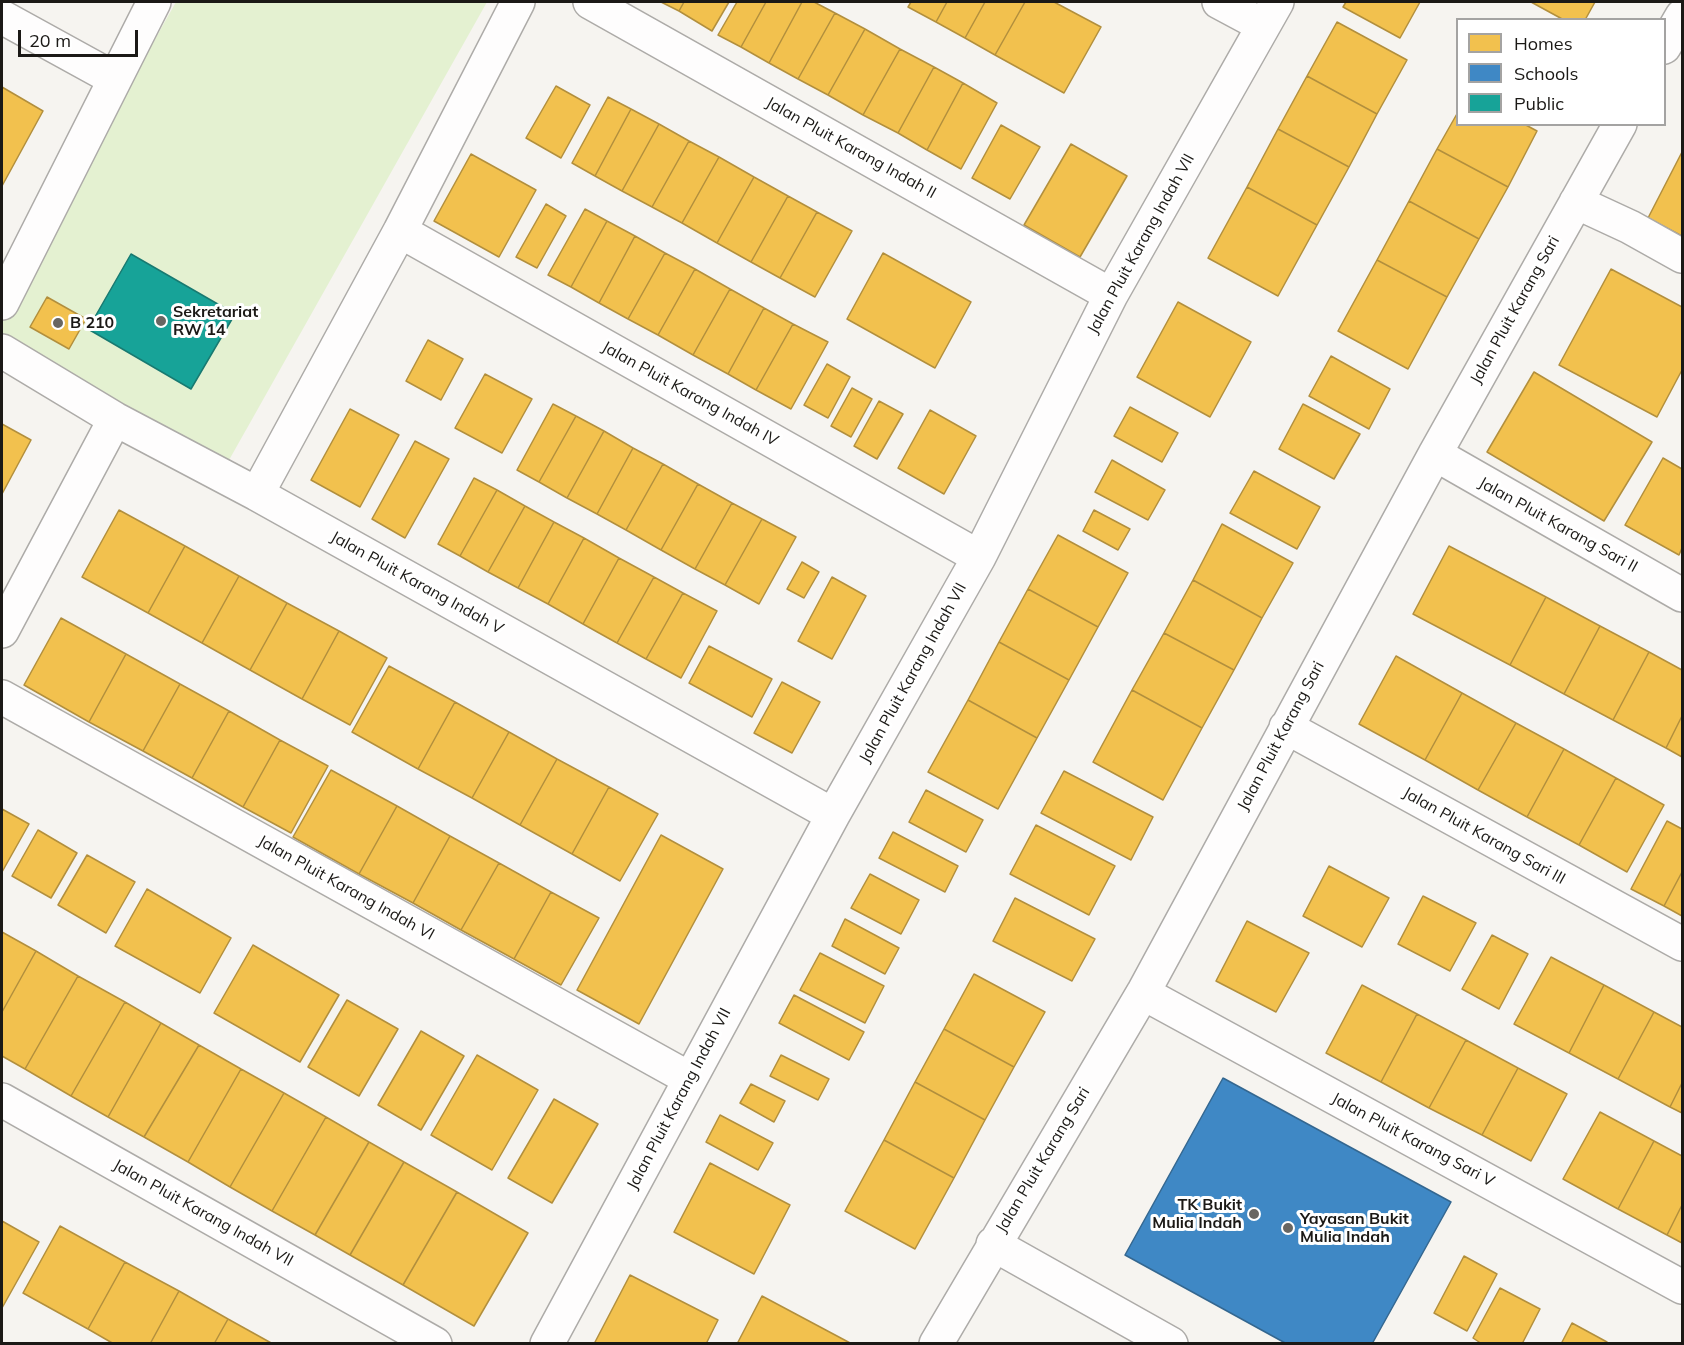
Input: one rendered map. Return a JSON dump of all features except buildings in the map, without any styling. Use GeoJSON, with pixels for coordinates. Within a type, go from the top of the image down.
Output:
{"type":"FeatureCollection","features":[{"type":"Feature","properties":{"kind":"street"},"geometry":{"type":"LineString","coordinates":[[2,303],[113,78],[154,2]]}},
{"type":"Feature","properties":{"kind":"street"},"geometry":{"type":"LineString","coordinates":[[257,494],[400,231],[518,2]]}},
{"type":"Feature","properties":{"kind":"street","name":"Jalan Pluit Karang Indah II"},"geometry":{"type":"LineString","coordinates":[[590,2],[1111,295]]}},
{"type":"Feature","properties":{"kind":"street"},"geometry":{"type":"LineString","coordinates":[[1219,2],[1269,13]]}},
{"type":"Feature","properties":{"kind":"street","name":"Jalan Pluit Karang Indah VII"},"geometry":{"type":"LineString","coordinates":[[547,1344],[833,815],[979,557],[1111,295],[1269,13]]}},
{"type":"Feature","properties":{"kind":"street"},"geometry":{"type":"LineString","coordinates":[[1666,45],[1683,16]]}},
{"type":"Feature","properties":{"kind":"street"},"geometry":{"type":"LineString","coordinates":[[2,17],[113,78]]}},
{"type":"Feature","properties":{"kind":"street","name":"Jalan Pluit Karang Sari"},"geometry":{"type":"LineString","coordinates":[[936,1344],[1143,993],[1435,454],[1619,126]]}},
{"type":"Feature","properties":{"kind":"street"},"geometry":{"type":"LineString","coordinates":[[1576,202],[1630,227],[1683,256]]}},
{"type":"Feature","properties":{"kind":"street","name":"Jalan Pluit Karang Indah IV"},"geometry":{"type":"LineString","coordinates":[[400,231],[979,557]]}},
{"type":"Feature","properties":{"kind":"street","name":"Jalan Pluit Karang Indah V"},"geometry":{"type":"LineString","coordinates":[[2,351],[115,419],[257,494],[833,815]]}},
{"type":"Feature","properties":{"kind":"street"},"geometry":{"type":"LineString","coordinates":[[2,631],[115,419]]}},
{"type":"Feature","properties":{"kind":"street","name":"Jalan Pluit Karang Sari II"},"geometry":{"type":"LineString","coordinates":[[1435,454],[1683,595]]}},
{"type":"Feature","properties":{"kind":"street","name":"Jalan Pluit Karang Indah VI"},"geometry":{"type":"LineString","coordinates":[[2,697],[690,1079]]}},
{"type":"Feature","properties":{"kind":"street","name":"Jalan Pluit Karang Sari III"},"geometry":{"type":"LineString","coordinates":[[1286,728],[1683,944]]}},
{"type":"Feature","properties":{"kind":"street","name":"Jalan Pluit Karang Sari V"},"geometry":{"type":"LineString","coordinates":[[1143,993],[1683,1287]]}},
{"type":"Feature","properties":{"kind":"street","name":"Jalan Pluit Karang Indah VII"},"geometry":{"type":"LineString","coordinates":[[2,1100],[435,1344]]}},
{"type":"Feature","properties":{"kind":"street"},"geometry":{"type":"LineString","coordinates":[[993,1244],[1171,1344]]}},
{"type":"Feature","properties":{"kind":"green space"},"geometry":{"type":"Polygon","coordinates":[[[176,2],[487,2],[224,469],[2,345],[2,310],[176,2]]]}},
{"type":"Feature","properties":{"kind":"place","name":"Sekretariat RW 14"},"geometry":{"type":"Point","coordinates":[161,321]}},
{"type":"Feature","properties":{"kind":"place","name":"B 210"},"geometry":{"type":"Point","coordinates":[58,323]}},
{"type":"Feature","properties":{"kind":"place","name":"TK Bukit Mulia Indah"},"geometry":{"type":"Point","coordinates":[1254,1214]}},
{"type":"Feature","properties":{"kind":"place","name":"Yayasan Bukit Mulia Indah"},"geometry":{"type":"Point","coordinates":[1288,1228]}}]}
